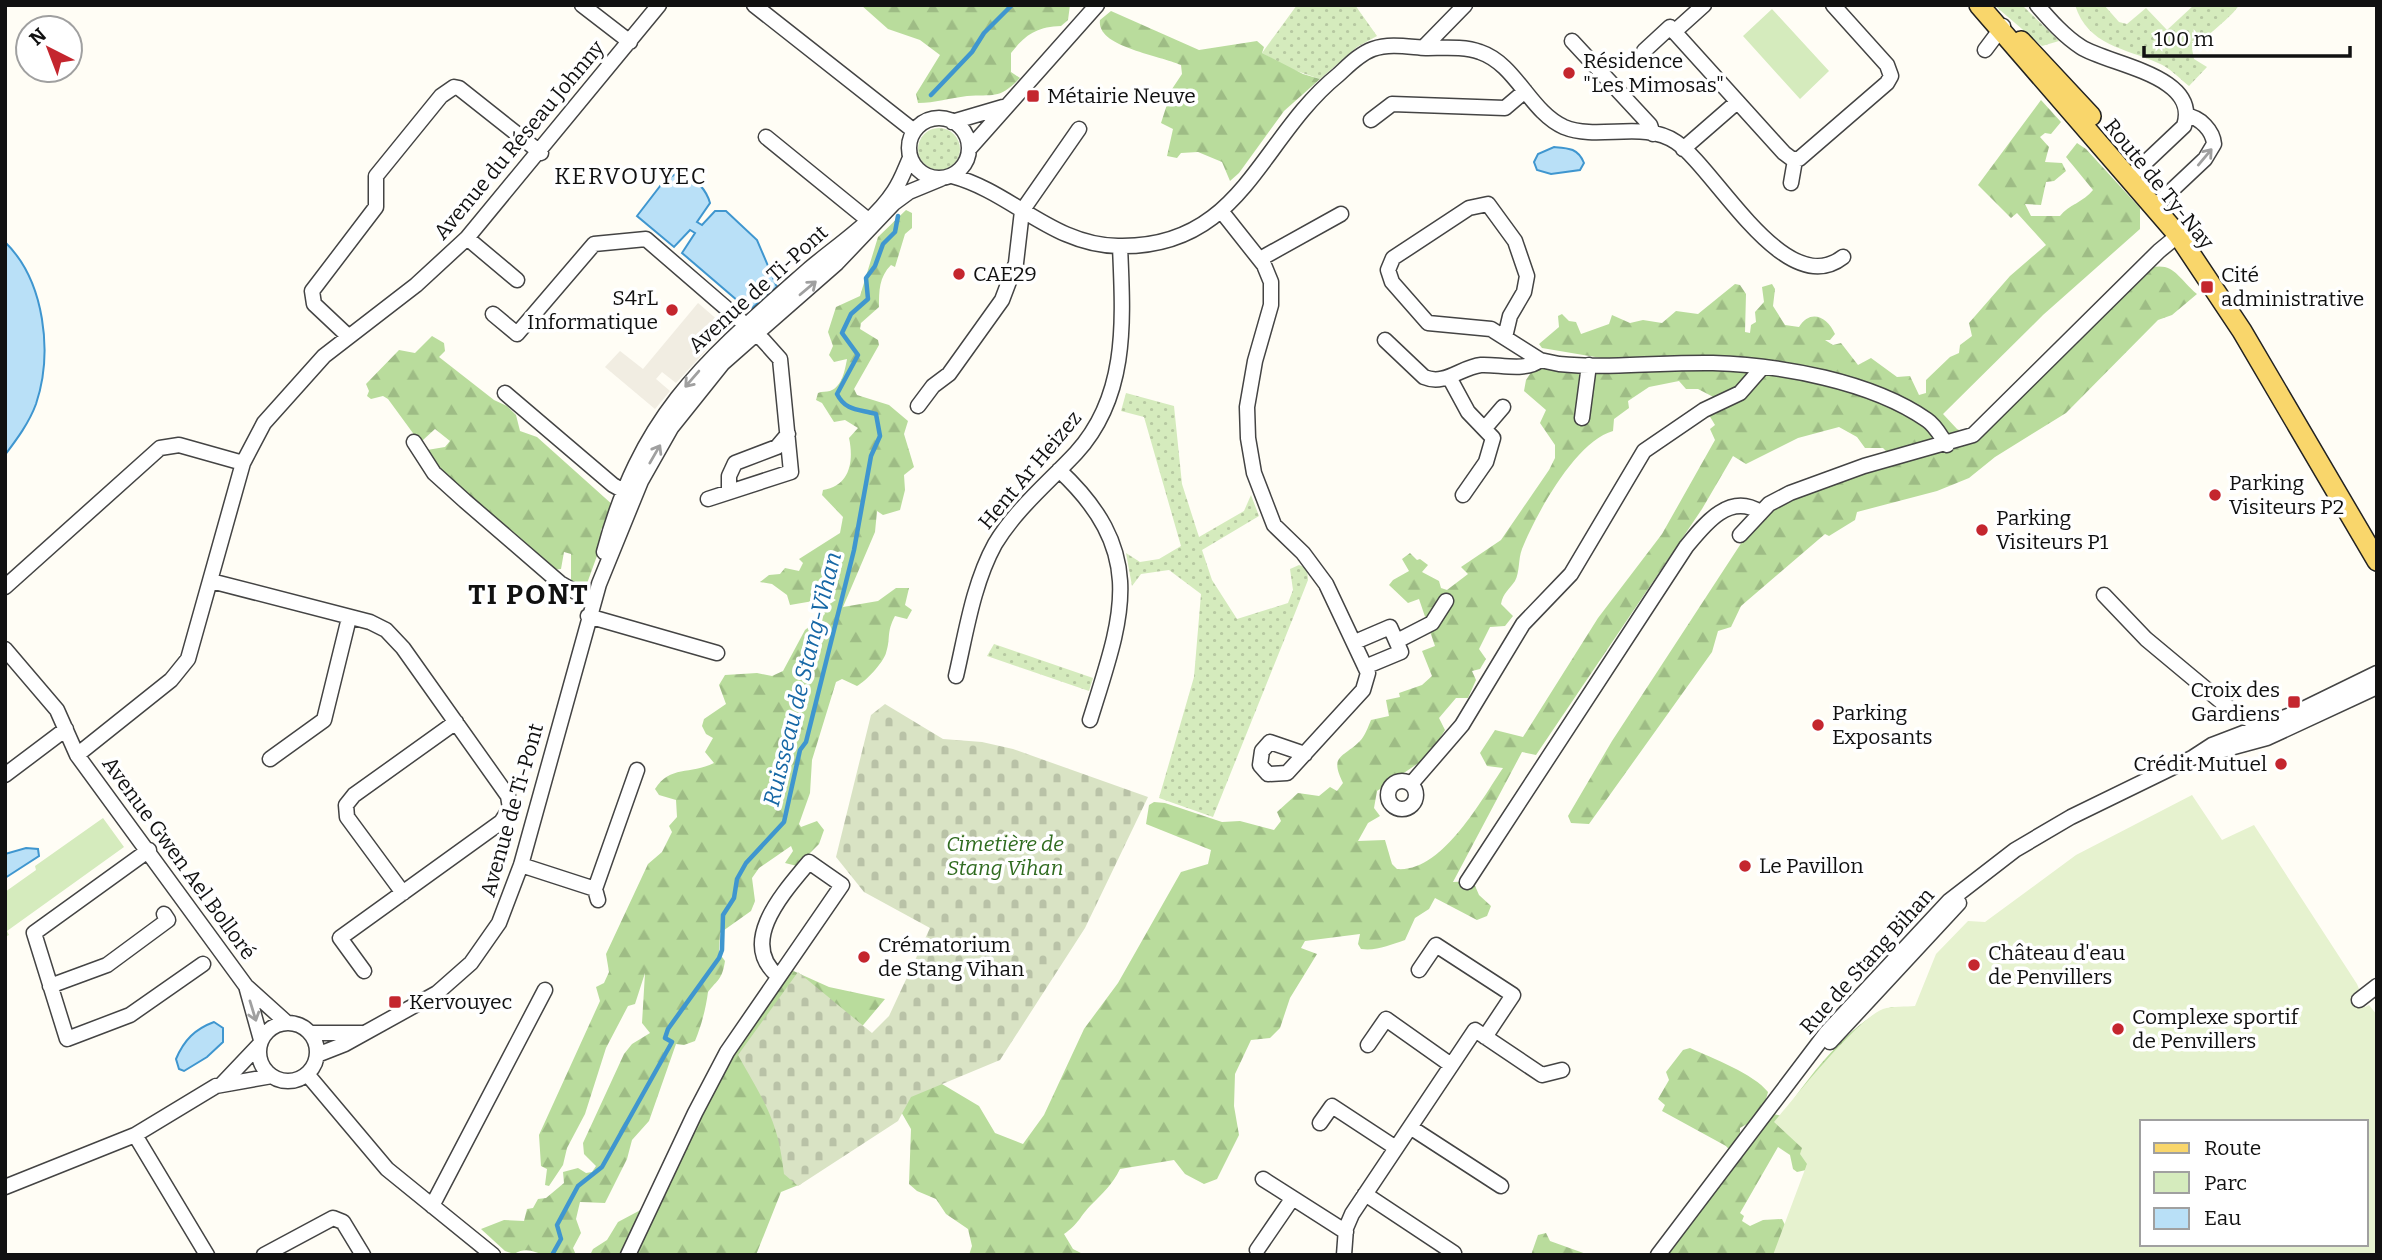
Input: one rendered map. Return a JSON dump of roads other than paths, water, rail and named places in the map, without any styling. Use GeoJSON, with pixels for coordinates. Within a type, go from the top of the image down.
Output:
{"type":"FeatureCollection","features":[{"type":"Feature","properties":{"kind":"main road","name":"Route de Ty-Nay"},"geometry":{"type":"LineString","coordinates":[[1983,10],[2134,174],[2182,232],[2376,561]]}},
{"type":"Feature","properties":{"kind":"street"},"geometry":{"type":"LineString","coordinates":[[582,5],[630,42]]}},
{"type":"Feature","properties":{"kind":"street","name":"Avenue du Réseau Johnny"},"geometry":{"type":"LineString","coordinates":[[77,755],[184,665],[211,581],[243,463],[256,434],[272,412],[316,364],[348,336],[416,285],[467,238],[541,153],[659,5]]}},
{"type":"Feature","properties":{"kind":"street"},"geometry":{"type":"LineString","coordinates":[[754,5],[914,131]]}},
{"type":"Feature","properties":{"kind":"street"},"geometry":{"type":"LineString","coordinates":[[947,177],[1004,106],[1059,51],[1097,5]]}},
{"type":"Feature","properties":{"kind":"street"},"geometry":{"type":"LineString","coordinates":[[1423,47],[1465,5]]}},
{"type":"Feature","properties":{"kind":"street"},"geometry":{"type":"LineString","coordinates":[[1674,32],[1704,5]]}},
{"type":"Feature","properties":{"kind":"street"},"geometry":{"type":"LineString","coordinates":[[1795,160],[1804,157],[1891,76],[1887,65],[1833,5]]}},
{"type":"Feature","properties":{"kind":"street"},"geometry":{"type":"LineString","coordinates":[[2037,5],[2081,47],[2163,80],[2178,95],[2187,116],[2184,126],[2134,174]]}},
{"type":"Feature","properties":{"kind":"street"},"geometry":{"type":"LineString","coordinates":[[1644,51],[1670,27],[1784,153],[1795,160]]}},
{"type":"Feature","properties":{"kind":"street"},"geometry":{"type":"LineString","coordinates":[[1985,50],[2001,28]]}},
{"type":"Feature","properties":{"kind":"street"},"geometry":{"type":"LineString","coordinates":[[1572,41],[1650,125],[1653,134]]}},
{"type":"Feature","properties":{"kind":"street"},"geometry":{"type":"LineString","coordinates":[[1004,106],[953,122],[933,119],[914,131],[910,140],[910,158],[919,172],[980,184],[1065,236],[1093,244],[1151,244],[1177,237],[1222,212],[1240,194],[1312,98],[1358,58],[1378,48],[1423,47],[1480,52],[1497,61],[1551,118],[1567,128],[1667,137],[1684,149],[1775,248],[1801,263],[1817,268],[1829,266],[1843,257]]}},
{"type":"Feature","properties":{"kind":"street"},"geometry":{"type":"LineString","coordinates":[[348,336],[314,304],[312,291],[376,207],[376,176],[441,96],[454,88],[465,91],[541,153]]}},
{"type":"Feature","properties":{"kind":"street"},"geometry":{"type":"LineString","coordinates":[[1371,120],[1392,104],[1505,108],[1525,90]]}},
{"type":"Feature","properties":{"kind":"street"},"geometry":{"type":"LineString","coordinates":[[1684,149],[1737,102]]}},
{"type":"Feature","properties":{"kind":"street"},"geometry":{"type":"LineString","coordinates":[[2159,203],[2205,159],[2214,144],[2208,129],[2196,118],[2187,116]]}},
{"type":"Feature","properties":{"kind":"street"},"geometry":{"type":"LineString","coordinates":[[953,122],[965,133],[968,154],[980,184]]}},
{"type":"Feature","properties":{"kind":"street"},"geometry":{"type":"LineString","coordinates":[[918,405],[933,386],[948,374],[1007,291],[1018,253],[1022,211],[1079,129]]}},
{"type":"Feature","properties":{"kind":"street"},"geometry":{"type":"LineString","coordinates":[[766,137],[871,221]]}},
{"type":"Feature","properties":{"kind":"street","name":"Avenue de Ti-Pont"},"geometry":{"type":"LineString","coordinates":[[317,1055],[422,1002],[471,964],[499,923],[521,865],[599,584],[604,553],[629,494],[682,412],[750,329],[837,262],[894,192],[910,158]]}},
{"type":"Feature","properties":{"kind":"street"},"geometry":{"type":"LineString","coordinates":[[1791,183],[1795,160]]}},
{"type":"Feature","properties":{"kind":"street","name":"Avenue de Ti-Pont"},"geometry":{"type":"LineString","coordinates":[[871,221],[909,192],[947,177]]}},
{"type":"Feature","properties":{"kind":"street"},"geometry":{"type":"LineString","coordinates":[[1506,337],[1510,316],[1524,292],[1527,276],[1515,241],[1488,204],[1469,208],[1393,258],[1388,270],[1392,282],[1424,321],[1491,329],[1540,360]]}},
{"type":"Feature","properties":{"kind":"street"},"geometry":{"type":"LineString","coordinates":[[1222,212],[1260,259],[1269,275],[1272,298],[1249,390],[1247,425],[1250,457],[1274,525],[1303,553],[1326,584],[1355,642],[1368,677],[1363,690],[1305,754]]}},
{"type":"Feature","properties":{"kind":"street"},"geometry":{"type":"LineString","coordinates":[[1260,259],[1341,214]]}},
{"type":"Feature","properties":{"kind":"street"},"geometry":{"type":"LineString","coordinates":[[1740,535],[1760,512],[1779,498],[1802,488],[1864,466],[1947,445],[1973,435],[2182,232]]}},
{"type":"Feature","properties":{"kind":"street"},"geometry":{"type":"LineString","coordinates":[[467,238],[517,280]]}},
{"type":"Feature","properties":{"kind":"street"},"geometry":{"type":"LineString","coordinates":[[493,314],[517,334],[594,244],[646,239],[750,329],[780,359],[791,472],[708,499]]}},
{"type":"Feature","properties":{"kind":"street","name":"Hent Ar Heizez"},"geometry":{"type":"LineString","coordinates":[[956,676],[978,588],[992,552],[1013,519],[1094,430],[1116,374],[1122,339],[1120,246]]}},
{"type":"Feature","properties":{"kind":"street"},"geometry":{"type":"LineString","coordinates":[[1385,340],[1424,377],[1431,380],[1449,377],[1475,366],[1525,365],[1540,360],[1589,366],[1716,363],[1826,378],[1878,396],[1929,422],[1947,445]]}},
{"type":"Feature","properties":{"kind":"street"},"geometry":{"type":"LineString","coordinates":[[1582,418],[1589,366]]}},
{"type":"Feature","properties":{"kind":"street"},"geometry":{"type":"LineString","coordinates":[[1411,784],[1462,725],[1523,624],[1572,574],[1644,451],[1704,410],[1740,393],[1762,369]]}},
{"type":"Feature","properties":{"kind":"street"},"geometry":{"type":"LineString","coordinates":[[1449,377],[1468,412],[1492,435],[1492,447],[1482,468],[1463,495]]}},
{"type":"Feature","properties":{"kind":"street"},"geometry":{"type":"LineString","coordinates":[[505,393],[629,494]]}},
{"type":"Feature","properties":{"kind":"street"},"geometry":{"type":"LineString","coordinates":[[1485,428],[1503,407]]}},
{"type":"Feature","properties":{"kind":"street"},"geometry":{"type":"LineString","coordinates":[[729,492],[729,475],[736,463],[777,447],[788,434]]}},
{"type":"Feature","properties":{"kind":"street"},"geometry":{"type":"LineString","coordinates":[[414,442],[434,473],[591,609],[717,653]]}},
{"type":"Feature","properties":{"kind":"street"},"geometry":{"type":"LineString","coordinates":[[5,587],[160,448],[179,445],[243,463]]}},
{"type":"Feature","properties":{"kind":"street"},"geometry":{"type":"LineString","coordinates":[[1059,470],[1085,495],[1099,515],[1114,548],[1122,587],[1120,621],[1090,720]]}},
{"type":"Feature","properties":{"kind":"street"},"geometry":{"type":"LineString","coordinates":[[1467,882],[1685,547],[1712,519],[1732,506],[1748,505],[1760,512]]}},
{"type":"Feature","properties":{"kind":"street"},"geometry":{"type":"LineString","coordinates":[[211,581],[378,625],[394,637],[508,796],[508,813],[492,829],[340,938],[364,971]]}},
{"type":"Feature","properties":{"kind":"street"},"geometry":{"type":"LineString","coordinates":[[2105,595],[2146,639],[2230,709],[2264,732]]}},
{"type":"Feature","properties":{"kind":"street"},"geometry":{"type":"LineString","coordinates":[[1396,641],[1432,623],[1446,601]]}},
{"type":"Feature","properties":{"kind":"street"},"geometry":{"type":"LineString","coordinates":[[270,759],[324,720],[349,618]]}},
{"type":"Feature","properties":{"kind":"street"},"geometry":{"type":"LineString","coordinates":[[1355,642],[1390,626],[1401,652],[1365,667]]}},
{"type":"Feature","properties":{"kind":"street","name":"Avenue Gwen Ael Bolloré"},"geometry":{"type":"LineString","coordinates":[[5,649],[57,709],[77,755],[246,986],[285,1023]]}},
{"type":"Feature","properties":{"kind":"street","name":"Rue de Stang Bihan"},"geometry":{"type":"LineString","coordinates":[[2310,715],[2329,696],[2377,673]]}},
{"type":"Feature","properties":{"kind":"street","name":"Rue de Stang Bihan"},"geometry":{"type":"LineString","coordinates":[[1658,1255],[1804,1066],[1827,1032],[1880,981],[1938,912],[2015,850],[2043,832],[2192,758],[2345,703],[2377,687]]}},
{"type":"Feature","properties":{"kind":"street"},"geometry":{"type":"LineString","coordinates":[[2329,696],[2345,703]]}},
{"type":"Feature","properties":{"kind":"street"},"geometry":{"type":"LineString","coordinates":[[2225,746],[2230,709]]}},
{"type":"Feature","properties":{"kind":"street"},"geometry":{"type":"LineString","coordinates":[[403,893],[348,817],[346,805],[354,795],[456,722]]}},
{"type":"Feature","properties":{"kind":"street"},"geometry":{"type":"LineString","coordinates":[[5,775],[66,729]]}},
{"type":"Feature","properties":{"kind":"street"},"geometry":{"type":"LineString","coordinates":[[521,865],[597,894],[637,770]]}},
{"type":"Feature","properties":{"kind":"street"},"geometry":{"type":"LineString","coordinates":[[149,850],[34,933],[67,1039],[130,1015],[203,964]]}},
{"type":"Feature","properties":{"kind":"street"},"geometry":{"type":"LineString","coordinates":[[628,1255],[708,1087],[778,976],[842,884],[809,862],[782,897],[764,931],[764,959],[778,976]]}},
{"type":"Feature","properties":{"kind":"street"},"geometry":{"type":"LineString","coordinates":[[50,986],[107,965],[168,920],[164,914]]}},
{"type":"Feature","properties":{"kind":"street"},"geometry":{"type":"LineString","coordinates":[[1419,970],[1436,945],[1513,995],[1485,1037]]}},
{"type":"Feature","properties":{"kind":"street","name":"Avenue Gwen Ael Bolloré"},"geometry":{"type":"LineString","coordinates":[[246,986],[260,1043]]}},
{"type":"Feature","properties":{"kind":"street"},"geometry":{"type":"LineString","coordinates":[[2359,1000],[2377,986]]}},
{"type":"Feature","properties":{"kind":"street"},"geometry":{"type":"LineString","coordinates":[[432,1206],[545,990]]}},
{"type":"Feature","properties":{"kind":"street"},"geometry":{"type":"LineString","coordinates":[[1368,1045],[1386,1020],[1451,1065]]}},
{"type":"Feature","properties":{"kind":"street"},"geometry":{"type":"LineString","coordinates":[[5,1187],[135,1135],[222,1084],[271,1028],[285,1023],[299,1025],[310,1033],[316,1043],[317,1055],[307,1074],[288,1081],[272,1076],[222,1084]]}},
{"type":"Feature","properties":{"kind":"street"},"geometry":{"type":"LineString","coordinates":[[1344,1255],[1348,1220],[1475,1030],[1542,1075],[1562,1070]]}},
{"type":"Feature","properties":{"kind":"street","name":"Avenue de Ti-Pont"},"geometry":{"type":"LineString","coordinates":[[310,1033],[362,1033]]}},
{"type":"Feature","properties":{"kind":"street"},"geometry":{"type":"LineString","coordinates":[[260,1043],[262,1065],[272,1076]]}},
{"type":"Feature","properties":{"kind":"street"},"geometry":{"type":"LineString","coordinates":[[307,1074],[379,1161],[493,1255]]}},
{"type":"Feature","properties":{"kind":"street"},"geometry":{"type":"LineString","coordinates":[[1320,1124],[1332,1106],[1396,1148]]}},
{"type":"Feature","properties":{"kind":"street"},"geometry":{"type":"LineString","coordinates":[[1410,1127],[1500,1186]]}},
{"type":"Feature","properties":{"kind":"street"},"geometry":{"type":"LineString","coordinates":[[135,1135],[207,1255]]}},
{"type":"Feature","properties":{"kind":"street"},"geometry":{"type":"LineString","coordinates":[[1263,1179],[1346,1232]]}},
{"type":"Feature","properties":{"kind":"street"},"geometry":{"type":"LineString","coordinates":[[1364,1194],[1454,1253]]}},
{"type":"Feature","properties":{"kind":"street"},"geometry":{"type":"LineString","coordinates":[[1257,1250],[1292,1199]]}},
{"type":"Feature","properties":{"kind":"street"},"geometry":{"type":"LineString","coordinates":[[264,1255],[332,1217],[345,1224],[363,1255]]}},
{"type":"Feature","properties":{"kind":"water"},"geometry":{"type":"Polygon","coordinates":[[[1554,147],[1579,154],[1584,163],[1580,170],[1551,174],[1537,170],[1534,162],[1538,154],[1554,147]]]}},
{"type":"Feature","properties":{"kind":"water"},"geometry":{"type":"Polygon","coordinates":[[[681,171],[699,184],[710,203],[697,222],[702,225],[715,211],[726,211],[757,240],[777,287],[752,308],[745,307],[682,253],[695,233],[690,230],[674,247],[637,216],[664,181],[681,171]]]}},
{"type":"Feature","properties":{"kind":"water"},"geometry":{"type":"Polygon","coordinates":[[[5,242],[19,258],[37,297],[42,318],[44,363],[36,404],[5,455],[5,242]]]}},
{"type":"Feature","properties":{"kind":"water"},"geometry":{"type":"Polygon","coordinates":[[[26,848],[38,849],[39,856],[5,878],[5,854],[26,848]]]}},
{"type":"Feature","properties":{"kind":"water"},"geometry":{"type":"Polygon","coordinates":[[[214,1022],[223,1028],[223,1042],[207,1057],[184,1071],[179,1069],[176,1059],[183,1046],[201,1028],[214,1022]]]}},
{"type":"Feature","properties":{"kind":"waterway","name":"Ruisseau de Stang-Vihan"},"geometry":{"type":"LineString","coordinates":[[931,95],[1012,5]]}},
{"type":"Feature","properties":{"kind":"waterway","name":"Ruisseau de Stang-Vihan"},"geometry":{"type":"LineString","coordinates":[[552,1255],[561,1239],[557,1225],[578,1186],[602,1167],[672,1042],[665,1038],[668,1029],[719,958],[722,950],[723,915],[734,898],[737,879],[746,863],[784,822],[800,750],[806,742],[854,550],[871,456],[880,436],[876,414],[849,407],[837,394],[858,355],[842,333],[851,314],[868,299],[866,278],[875,266],[883,244],[895,232],[898,216]]}},
{"type":"Feature","properties":{"kind":"place","name":"Résidence \"Les Mimosas\""},"geometry":{"type":"Point","coordinates":[1569,73]}},
{"type":"Feature","properties":{"kind":"place","name":"Métairie Neuve"},"geometry":{"type":"Point","coordinates":[1033,96]}},
{"type":"Feature","properties":{"kind":"place","name":"CAE29"},"geometry":{"type":"Point","coordinates":[959,274]}},
{"type":"Feature","properties":{"kind":"place","name":"Cité administrative"},"geometry":{"type":"Point","coordinates":[2207,287]}},
{"type":"Feature","properties":{"kind":"place","name":"S4rL Informatique"},"geometry":{"type":"Point","coordinates":[672,310]}},
{"type":"Feature","properties":{"kind":"place","name":"Parking Visiteurs P2"},"geometry":{"type":"Point","coordinates":[2215,495]}},
{"type":"Feature","properties":{"kind":"place","name":"Parking Visiteurs P1"},"geometry":{"type":"Point","coordinates":[1982,530]}},
{"type":"Feature","properties":{"kind":"place","name":"Croix des Gardiens"},"geometry":{"type":"Point","coordinates":[2294,702]}},
{"type":"Feature","properties":{"kind":"place","name":"Parking Exposants"},"geometry":{"type":"Point","coordinates":[1818,725]}},
{"type":"Feature","properties":{"kind":"place","name":"Crédit Mutuel"},"geometry":{"type":"Point","coordinates":[2281,764]}},
{"type":"Feature","properties":{"kind":"place","name":"Le Pavillon"},"geometry":{"type":"Point","coordinates":[1745,866]}},
{"type":"Feature","properties":{"kind":"place","name":"Crématorium de Stang Vihan"},"geometry":{"type":"Point","coordinates":[864,957]}},
{"type":"Feature","properties":{"kind":"place","name":"Château d'eau de Penvillers"},"geometry":{"type":"Point","coordinates":[1974,965]}},
{"type":"Feature","properties":{"kind":"place","name":"Kervouyec"},"geometry":{"type":"Point","coordinates":[395,1002]}},
{"type":"Feature","properties":{"kind":"place","name":"Complexe sportif de Penvillers"},"geometry":{"type":"Point","coordinates":[2118,1029]}},
{"type":"Feature","properties":{"kind":"district","name":"KERVOUYEC"},"geometry":{"type":"Point","coordinates":[631,176]}},
{"type":"Feature","properties":{"kind":"district","name":"TI PONT"},"geometry":{"type":"Point","coordinates":[529,594]}},
{"type":"Feature","properties":{"kind":"park label","name":"Cimetière de Stang Vihan"},"geometry":{"type":"Point","coordinates":[1005,856]}}]}
